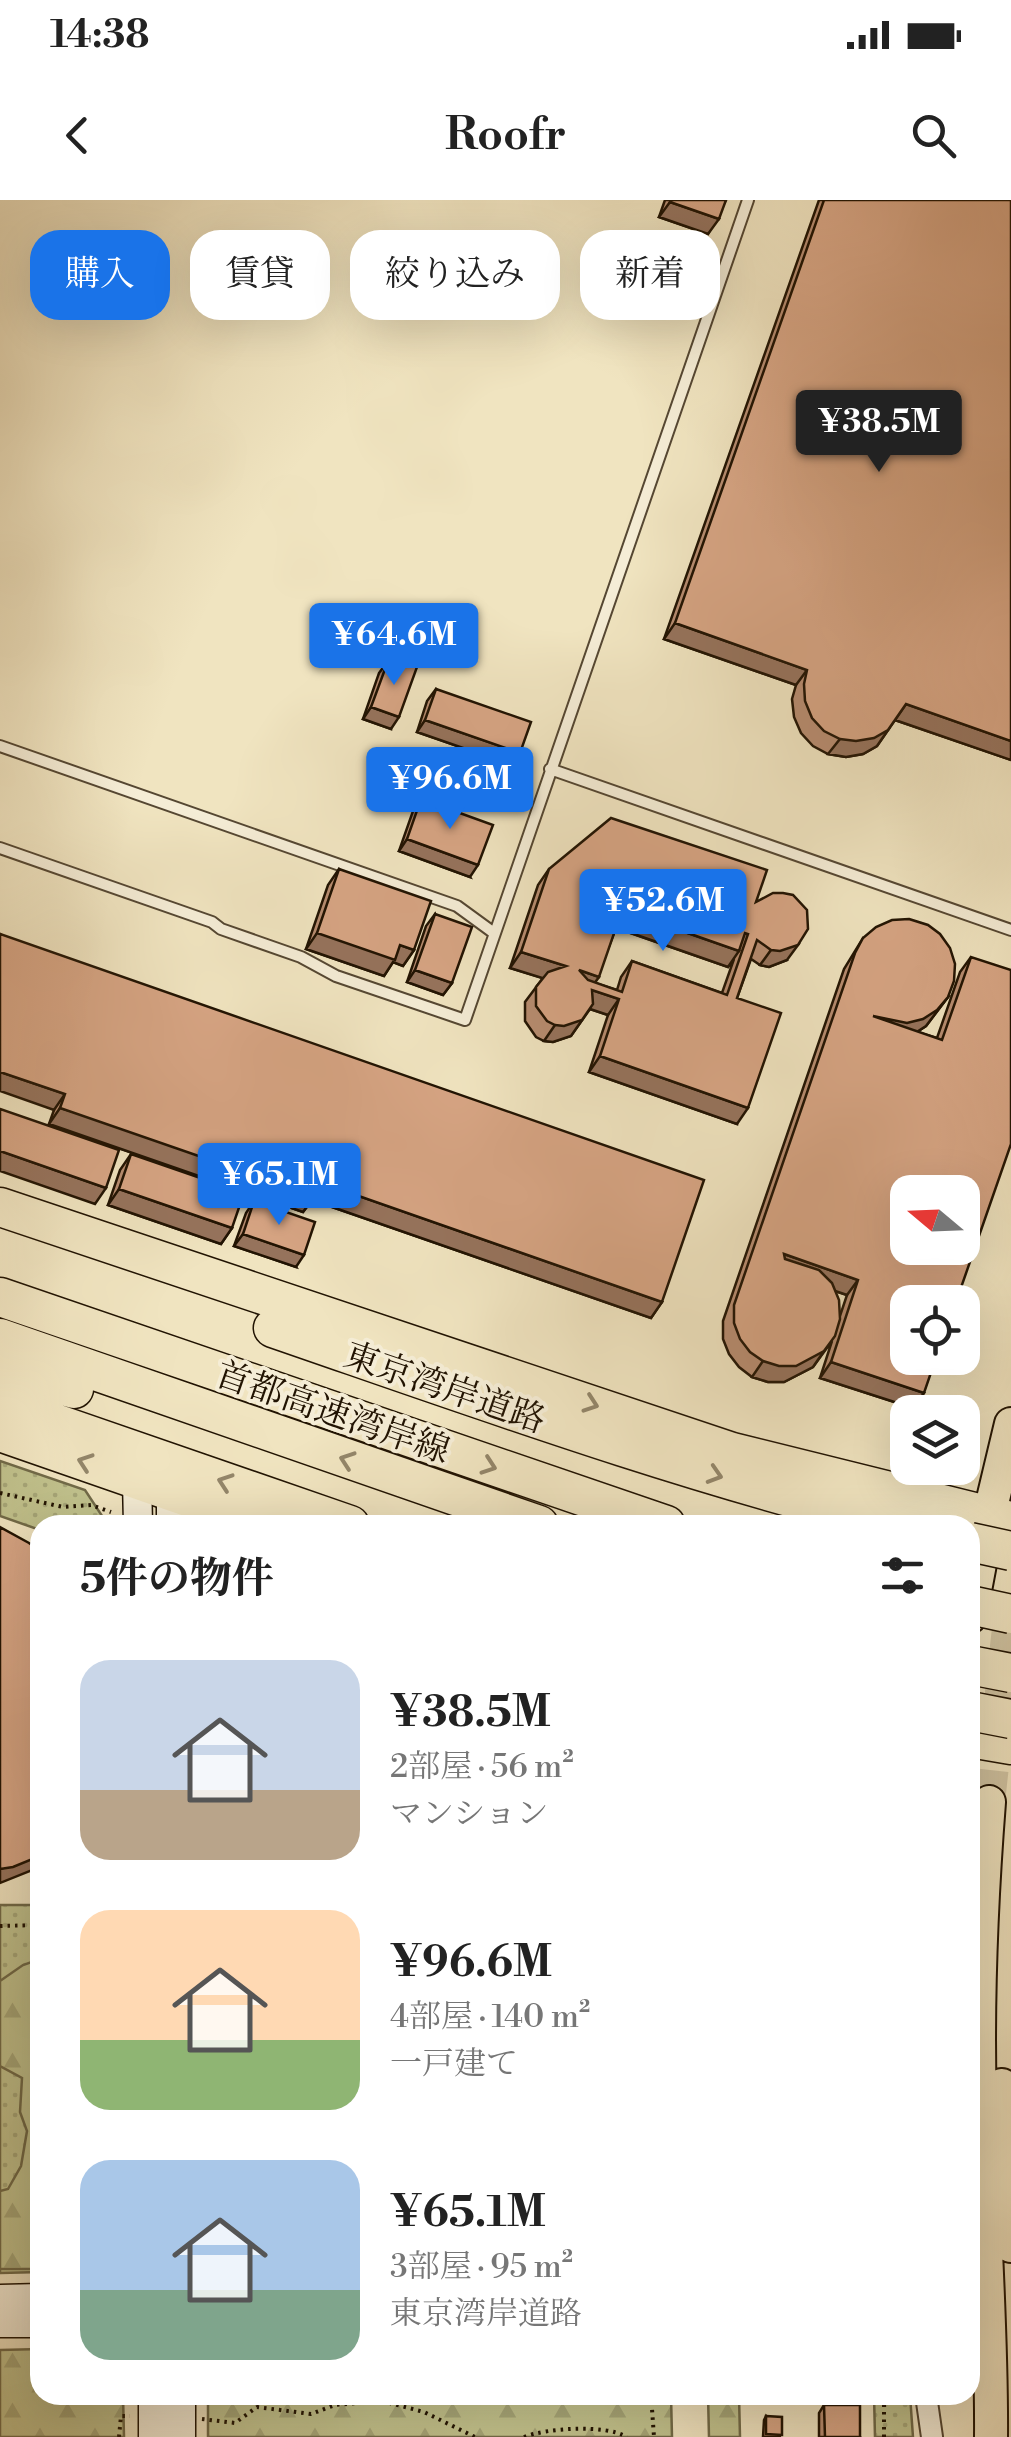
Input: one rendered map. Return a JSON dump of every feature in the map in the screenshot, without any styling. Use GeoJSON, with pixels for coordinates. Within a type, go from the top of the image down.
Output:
{"type":"FeatureCollection","features":[{"type":"Feature","properties":{"kind":"highway"},"geometry":{"type":"LineString","coordinates":[[0,1208],[732,1452],[952,1515]]}},
{"type":"Feature","properties":{"kind":"highway","name":"東京湾岸道路"},"geometry":{"type":"LineString","coordinates":[[0,1233],[556,1426],[857,1515]]}},
{"type":"Feature","properties":{"kind":"highway","name":"首都高速湾岸線"},"geometry":{"type":"LineString","coordinates":[[1,1284],[272,1382],[305,1404],[636,1515]]}},
{"type":"Feature","properties":{"kind":"highway","name":"首都高速湾岸線"},"geometry":{"type":"LineString","coordinates":[[0,1338],[509,1515]]}},
{"type":"Feature","properties":{"kind":"highway"},"geometry":{"type":"LineString","coordinates":[[0,1368],[232,1434],[280,1437]]}},
{"type":"Feature","properties":{"kind":"highway"},"geometry":{"type":"LineString","coordinates":[[0,1404],[321,1515]]}},
{"type":"Feature","properties":{"kind":"highway"},"geometry":{"type":"LineString","coordinates":[[0,1432],[160,1499],[226,1515]]}},
{"type":"Feature","properties":{"kind":"highway"},"geometry":{"type":"LineString","coordinates":[[990,1526],[1011,1551]]}},
{"type":"Feature","properties":{"kind":"highway"},"geometry":{"type":"LineString","coordinates":[[980,1586],[1011,1591]]}},
{"type":"Feature","properties":{"kind":"highway"},"geometry":{"type":"LineString","coordinates":[[980,1608],[1011,1614]]}},
{"type":"Feature","properties":{"kind":"highway"},"geometry":{"type":"LineString","coordinates":[[980,1647],[1011,1652]]}},
{"type":"Feature","properties":{"kind":"highway"},"geometry":{"type":"LineString","coordinates":[[980,1667],[1011,1674]]}},
{"type":"Feature","properties":{"kind":"highway"},"geometry":{"type":"LineString","coordinates":[[980,1713],[1011,1719]]}},
{"type":"Feature","properties":{"kind":"highway"},"geometry":{"type":"LineString","coordinates":[[980,1740],[1011,1745]]}},
{"type":"Feature","properties":{"kind":"main road"},"geometry":{"type":"LineString","coordinates":[[980,1572],[1011,1424]]}},
{"type":"Feature","properties":{"kind":"main road"},"geometry":{"type":"LineString","coordinates":[[1000,1804],[1004,1881],[1000,2032],[1011,2246]]}},
{"type":"Feature","properties":{"kind":"main road"},"geometry":{"type":"LineString","coordinates":[[980,1982],[982,1881],[1000,1804]]}},
{"type":"Feature","properties":{"kind":"main road"},"geometry":{"type":"LineString","coordinates":[[980,2055],[992,2334],[988,2437]]}},
{"type":"Feature","properties":{"kind":"main road"},"geometry":{"type":"LineString","coordinates":[[980,2390],[988,2437]]}},
{"type":"Feature","properties":{"kind":"street"},"geometry":{"type":"LineString","coordinates":[[0,2299],[30,2298]]}},
{"type":"Feature","properties":{"kind":"street"},"geometry":{"type":"LineString","coordinates":[[0,2323],[30,2323]]}},
{"type":"Feature","properties":{"kind":"street"},"geometry":{"type":"LineString","coordinates":[[152,2405],[152,2437]]}},
{"type":"Feature","properties":{"kind":"street"},"geometry":{"type":"LineString","coordinates":[[927,2405],[932,2437]]}},
{"type":"Feature","properties":{"kind":"lane"},"geometry":{"type":"LineString","coordinates":[[0,848],[212,922],[221,929],[301,957],[336,976],[466,1020],[748,200]]}},
{"type":"Feature","properties":{"kind":"lane"},"geometry":{"type":"LineString","coordinates":[[0,746],[457,906],[494,933]]}},
{"type":"Feature","properties":{"kind":"lane"},"geometry":{"type":"LineString","coordinates":[[550,769],[1011,930]]}},
{"type":"Feature","properties":{"kind":"path"},"geometry":{"type":"LineString","coordinates":[[0,1493],[62,1506],[92,1505],[112,1512]]}},
{"type":"Feature","properties":{"kind":"path"},"geometry":{"type":"LineString","coordinates":[[0,1926],[30,1924]]}},
{"type":"Feature","properties":{"kind":"path"},"geometry":{"type":"LineString","coordinates":[[191,2428],[235,2423],[258,2407],[311,2414],[335,2405]]}},
{"type":"Feature","properties":{"kind":"path"},"geometry":{"type":"LineString","coordinates":[[397,2405],[424,2412],[475,2437]]}},
{"type":"Feature","properties":{"kind":"path"},"geometry":{"type":"LineString","coordinates":[[652,2405],[654,2437]]}},
{"type":"Feature","properties":{"kind":"path"},"geometry":{"type":"LineString","coordinates":[[884,2405],[884,2437]]}},
{"type":"Feature","properties":{"kind":"path"},"geometry":{"type":"LineString","coordinates":[[119,2437],[120,2416],[131,2416]]}},
{"type":"Feature","properties":{"kind":"path"},"geometry":{"type":"LineString","coordinates":[[524,2437],[538,2432],[614,2430],[627,2437]]}},
{"type":"Feature","properties":{"kind":"green space"},"geometry":{"type":"Polygon","coordinates":[[[0,1461],[85,1490],[101,1515],[30,1515],[30,1526],[0,1516],[0,1461]]]}},
{"type":"Feature","properties":{"kind":"green space"},"geometry":{"type":"Polygon","coordinates":[[[0,1905],[30,1905],[30,2272],[0,2273],[0,1905]]]}},
{"type":"Feature","properties":{"kind":"green space"},"geometry":{"type":"Polygon","coordinates":[[[30,1963],[30,2269],[0,2269],[0,2191],[8,2189],[21,2166],[27,2131],[20,2112],[22,2078],[0,2066],[0,1981],[30,1963]]]}},
{"type":"Feature","properties":{"kind":"green space"},"geometry":{"type":"Polygon","coordinates":[[[30,2349],[30,2405],[123,2405],[124,2437],[0,2437],[0,2350],[30,2349]]]}},
{"type":"Feature","properties":{"kind":"green space"},"geometry":{"type":"Polygon","coordinates":[[[208,2405],[671,2405],[672,2437],[208,2437],[208,2405]]]}},
{"type":"Feature","properties":{"kind":"green space"},"geometry":{"type":"Polygon","coordinates":[[[708,2405],[739,2405],[740,2437],[709,2437],[708,2405]]]}},
{"type":"Feature","properties":{"kind":"green space"},"geometry":{"type":"Polygon","coordinates":[[[874,2405],[911,2405],[913,2437],[875,2437],[874,2405]]]}},
{"type":"Feature","properties":{"kind":"building"},"geometry":{"type":"Polygon","coordinates":[[[671,200],[726,200],[719,219],[671,200]]]}},
{"type":"Feature","properties":{"kind":"building"},"geometry":{"type":"Polygon","coordinates":[[[824,200],[1011,200],[1011,741],[906,704],[888,730],[874,738],[840,739],[824,731],[812,718],[805,701],[807,670],[675,623],[824,200]]]}},
{"type":"Feature","properties":{"kind":"building"},"geometry":{"type":"Polygon","coordinates":[[[388,661],[417,667],[399,717],[371,707],[388,661]]]}},
{"type":"Feature","properties":{"kind":"building"},"geometry":{"type":"Polygon","coordinates":[[[436,689],[531,722],[520,753],[425,720],[436,689]]]}},
{"type":"Feature","properties":{"kind":"building"},"geometry":{"type":"Polygon","coordinates":[[[421,799],[493,825],[478,865],[407,839],[421,799]]]}},
{"type":"Feature","properties":{"kind":"building"},"geometry":{"type":"Polygon","coordinates":[[[611,818],[767,870],[756,902],[773,893],[783,893],[793,895],[807,910],[808,929],[798,945],[771,950],[757,940],[737,998],[781,1013],[748,1108],[600,1056],[619,999],[592,990],[593,1004],[582,1020],[564,1026],[547,1021],[536,1006],[536,987],[548,972],[566,966],[521,952],[549,869],[611,818]],[[622,910],[599,977],[579,970],[588,980],[622,992],[632,961],[727,995],[748,934],[745,933],[739,951],[622,910]]]}},
{"type":"Feature","properties":{"kind":"building"},"geometry":{"type":"Polygon","coordinates":[[[339,869],[431,901],[414,950],[400,945],[395,960],[317,933],[339,869]]]}},
{"type":"Feature","properties":{"kind":"building"},"geometry":{"type":"Polygon","coordinates":[[[435,914],[472,927],[452,983],[415,970],[435,914]]]}},
{"type":"Feature","properties":{"kind":"building"},"geometry":{"type":"Polygon","coordinates":[[[909,919],[928,925],[950,948],[955,964],[954,981],[937,1010],[907,1023],[873,1016],[942,1040],[971,957],[1011,970],[1011,1144],[980,1233],[980,1175],[890,1175],[890,1265],[969,1265],[962,1285],[890,1285],[890,1375],[930,1375],[924,1393],[831,1362],[858,1280],[784,1254],[785,1259],[819,1270],[832,1283],[839,1300],[840,1319],[835,1336],[824,1351],[796,1366],[779,1366],[750,1352],[734,1323],[734,1305],[855,953],[863,938],[892,920],[909,919]]]}},
{"type":"Feature","properties":{"kind":"building"},"geometry":{"type":"Polygon","coordinates":[[[0,934],[704,1180],[662,1302],[319,1182],[314,1196],[60,1108],[65,1094],[0,1072],[0,934]]]}},
{"type":"Feature","properties":{"kind":"building"},"geometry":{"type":"Polygon","coordinates":[[[0,1109],[119,1150],[106,1188],[0,1151],[0,1109]]]}},
{"type":"Feature","properties":{"kind":"building"},"geometry":{"type":"Polygon","coordinates":[[[131,1154],[244,1193],[232,1228],[119,1189],[131,1154]]]}},
{"type":"Feature","properties":{"kind":"building"},"geometry":{"type":"Polygon","coordinates":[[[254,1201],[315,1222],[304,1255],[243,1234],[254,1201]]]}},
{"type":"Feature","properties":{"kind":"building"},"geometry":{"type":"Polygon","coordinates":[[[0,1527],[30,1544],[30,1860],[0,1869],[0,1527]]]}},
{"type":"Feature","properties":{"kind":"building"},"geometry":{"type":"Polygon","coordinates":[[[824,2405],[860,2405],[860,2437],[825,2437],[824,2405]]]}},
{"type":"Feature","properties":{"kind":"building"},"geometry":{"type":"Polygon","coordinates":[[[766,2416],[782,2417],[782,2435],[766,2434],[766,2416]]]}},
{"type":"Feature","properties":{"kind":"tunnel"},"geometry":{"type":"LineString","coordinates":[[989,1802],[1011,1601]]}}]}
